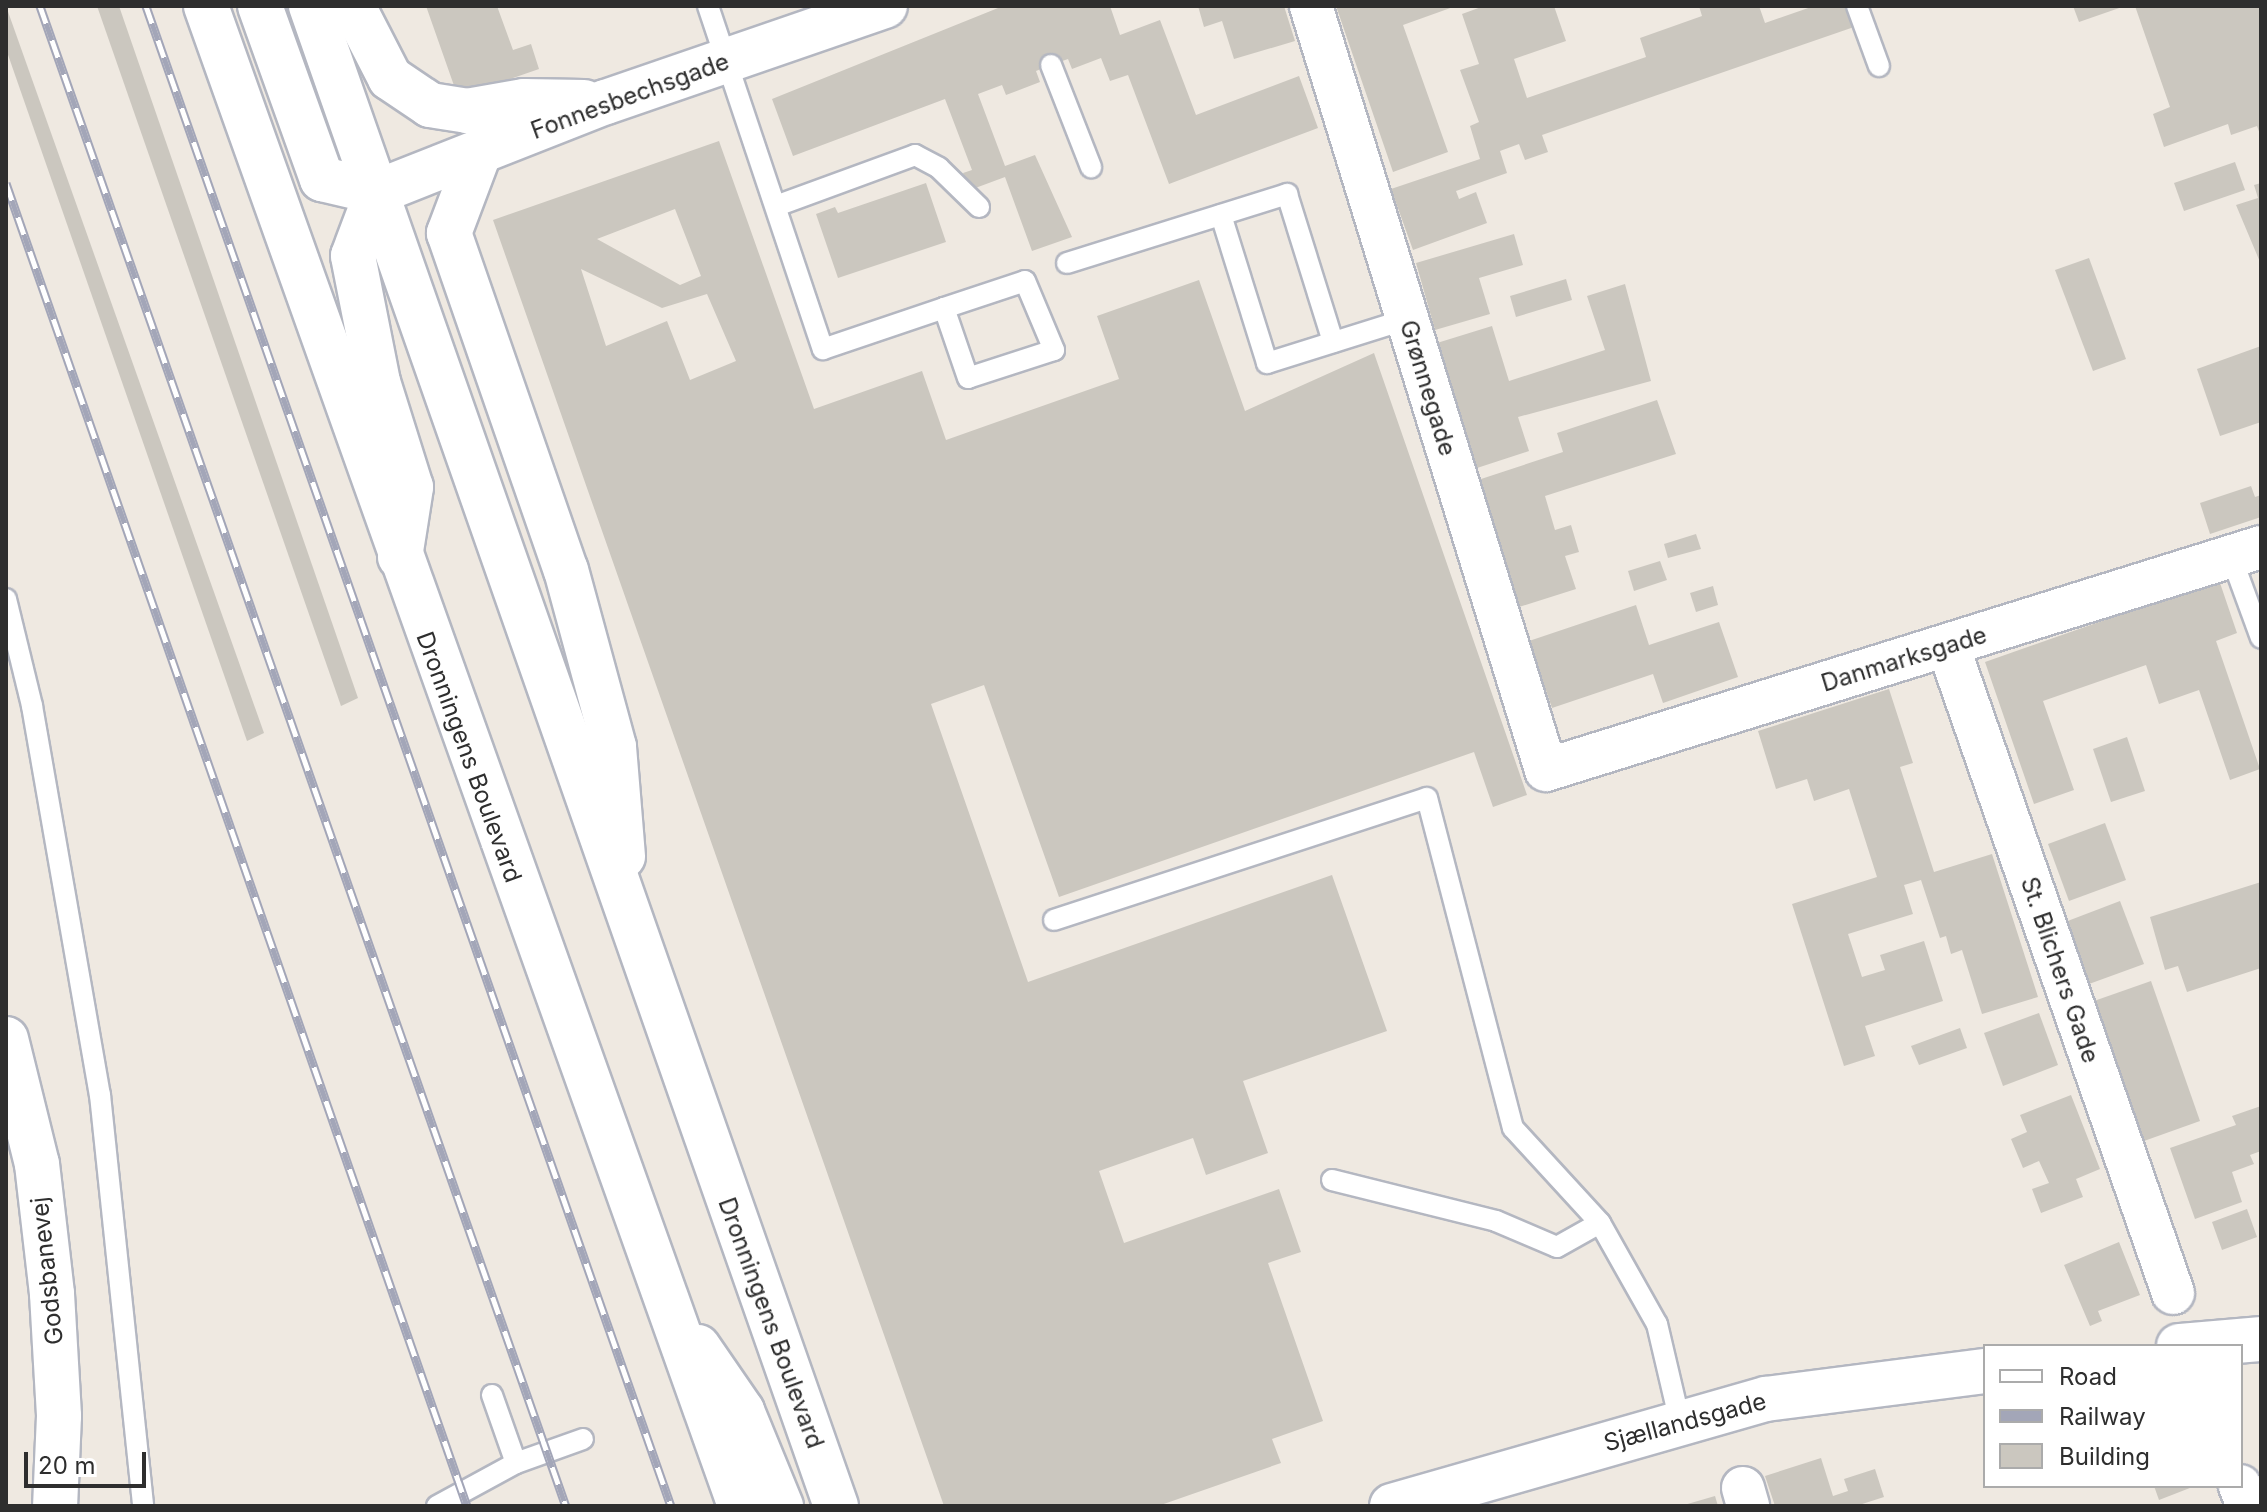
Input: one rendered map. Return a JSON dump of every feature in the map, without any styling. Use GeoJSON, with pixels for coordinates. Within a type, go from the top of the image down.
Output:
{"type":"FeatureCollection","features":[{"type":"Feature","properties":{"kind":"main road","name":"Dronningens Boulevard"},"geometry":{"type":"LineString","coordinates":[[206,6],[399,561],[740,1506]]}},
{"type":"Feature","properties":{"kind":"main road"},"geometry":{"type":"LineString","coordinates":[[260,6],[322,179],[377,192],[353,256],[378,382],[411,487],[399,561]]}},
{"type":"Feature","properties":{"kind":"main road","name":"Dronningens Boulevard"},"geometry":{"type":"LineString","coordinates":[[311,6],[628,919],[836,1506]]}},
{"type":"Feature","properties":{"kind":"main road"},"geometry":{"type":"LineString","coordinates":[[353,6],[390,78],[430,105],[467,111],[524,101],[606,102]]}},
{"type":"Feature","properties":{"kind":"main road","name":"Fonnesbechsgade"},"geometry":{"type":"LineString","coordinates":[[377,192],[606,102],[885,6]]}},
{"type":"Feature","properties":{"kind":"main road"},"geometry":{"type":"LineString","coordinates":[[480,151],[449,233],[566,570],[614,747],[628,919]]}},
{"type":"Feature","properties":{"kind":"main road","name":"Godsbanevej"},"geometry":{"type":"LineString","coordinates":[[6,1039],[37,1164],[52,1294],[59,1416],[55,1506]]}},
{"type":"Feature","properties":{"kind":"main road"},"geometry":{"type":"LineString","coordinates":[[661,1292],[742,1411],[781,1506]]}},
{"type":"Feature","properties":{"kind":"main road"},"geometry":{"type":"LineString","coordinates":[[2202,1344],[2261,1339]]}},
{"type":"Feature","properties":{"kind":"main road","name":"Sjællandsgade"},"geometry":{"type":"LineString","coordinates":[[1392,1506],[1766,1399],[1983,1371]]}},
{"type":"Feature","properties":{"kind":"street","name":"Grønnegade"},"geometry":{"type":"LineString","coordinates":[[1311,6],[1546,770]]}},
{"type":"Feature","properties":{"kind":"street","name":"Danmarksgade"},"geometry":{"type":"LineString","coordinates":[[1546,770],[2246,552]]}},
{"type":"Feature","properties":{"kind":"street","name":"St. Blichers Gade"},"geometry":{"type":"LineString","coordinates":[[1948,646],[2173,1293]]}},
{"type":"Feature","properties":{"kind":"lane"},"geometry":{"type":"LineString","coordinates":[[708,6],[823,349],[944,308],[1025,281],[1054,350],[968,378],[944,308]]}},
{"type":"Feature","properties":{"kind":"lane"},"geometry":{"type":"LineString","coordinates":[[1857,6],[1879,66]]}},
{"type":"Feature","properties":{"kind":"lane"},"geometry":{"type":"LineString","coordinates":[[1051,65],[1091,167]]}},
{"type":"Feature","properties":{"kind":"lane"},"geometry":{"type":"LineString","coordinates":[[776,206],[915,155],[939,168],[979,207]]}},
{"type":"Feature","properties":{"kind":"lane"},"geometry":{"type":"LineString","coordinates":[[1067,263],[1287,194],[1333,342]]}},
{"type":"Feature","properties":{"kind":"lane"},"geometry":{"type":"LineString","coordinates":[[1221,215],[1267,363],[1407,319]]}},
{"type":"Feature","properties":{"kind":"lane"},"geometry":{"type":"LineString","coordinates":[[2246,552],[2261,638]]}},
{"type":"Feature","properties":{"kind":"lane"},"geometry":{"type":"LineString","coordinates":[[6,599],[32,706],[100,1095],[143,1506]]}},
{"type":"Feature","properties":{"kind":"lane"},"geometry":{"type":"LineString","coordinates":[[1054,920],[1427,798],[1513,1128],[1600,1223],[1657,1324],[1680,1422]]}},
{"type":"Feature","properties":{"kind":"lane"},"geometry":{"type":"LineString","coordinates":[[1332,1180],[1496,1221],[1557,1247],[1600,1223]]}},
{"type":"Feature","properties":{"kind":"lane"},"geometry":{"type":"LineString","coordinates":[[492,1395],[516,1463]]}},
{"type":"Feature","properties":{"kind":"lane"},"geometry":{"type":"LineString","coordinates":[[437,1506],[516,1463],[583,1439]]}},
{"type":"Feature","properties":{"kind":"building"},"geometry":{"type":"Polygon","coordinates":[[[6,6],[264,733],[247,741],[6,49],[6,6]]]}},
{"type":"Feature","properties":{"kind":"building"},"geometry":{"type":"Polygon","coordinates":[[[97,6],[119,6],[358,698],[341,706],[97,6]]]}},
{"type":"Feature","properties":{"kind":"building"},"geometry":{"type":"Polygon","coordinates":[[[426,6],[497,6],[513,50],[531,44],[539,69],[458,97],[426,6]]]}},
{"type":"Feature","properties":{"kind":"building"},"geometry":{"type":"Polygon","coordinates":[[[1003,6],[1110,6],[1120,35],[1160,20],[1196,115],[1299,76],[1318,128],[1169,184],[1128,75],[1110,81],[1101,58],[1072,69],[1068,59],[1051,65],[1036,71],[1040,82],[1006,95],[1002,85],[978,94],[1005,166],[1035,155],[1072,237],[1032,251],[1005,177],[970,190],[963,173],[972,170],[945,99],[793,156],[772,99],[1003,6]]]}},
{"type":"Feature","properties":{"kind":"building"},"geometry":{"type":"Polygon","coordinates":[[[1198,6],[1284,6],[1295,41],[1234,59],[1222,21],[1204,27],[1198,6]]]}},
{"type":"Feature","properties":{"kind":"building"},"geometry":{"type":"Polygon","coordinates":[[[1336,6],[1456,6],[1403,25],[1448,152],[1393,172],[1336,6]]]}},
{"type":"Feature","properties":{"kind":"building"},"geometry":{"type":"Polygon","coordinates":[[[1484,6],[1554,6],[1566,41],[1514,59],[1527,98],[1646,57],[1640,38],[1702,16],[1699,6],[1759,6],[1765,23],[1814,6],[1846,6],[1854,27],[1542,135],[1548,152],[1525,160],[1519,144],[1500,151],[1507,173],[1456,191],[1459,199],[1476,192],[1487,223],[1413,250],[1391,189],[1480,159],[1470,126],[1479,122],[1460,70],[1479,64],[1462,14],[1484,6]]]}},
{"type":"Feature","properties":{"kind":"building"},"geometry":{"type":"Polygon","coordinates":[[[2073,6],[2125,6],[2079,22],[2073,6]]]}},
{"type":"Feature","properties":{"kind":"building"},"geometry":{"type":"Polygon","coordinates":[[[2135,6],[2261,6],[2261,137],[2257,126],[2231,135],[2228,124],[2164,147],[2153,114],[2170,107],[2135,6]]]}},
{"type":"Feature","properties":{"kind":"building"},"geometry":{"type":"Polygon","coordinates":[[[719,141],[814,409],[922,371],[946,440],[1119,379],[1097,316],[1199,280],[1245,411],[1374,353],[1527,795],[1493,807],[1474,752],[1059,897],[984,685],[931,704],[1028,982],[1332,875],[1387,1031],[1243,1081],[1268,1153],[1206,1175],[1193,1138],[1099,1171],[1124,1243],[1279,1189],[1301,1252],[1268,1263],[1323,1421],[1272,1439],[1281,1463],[1158,1506],[944,1506],[493,220],[719,141]],[[675,209],[597,239],[680,285],[701,276],[675,209]],[[581,269],[606,346],[667,321],[690,380],[736,361],[707,294],[662,308],[581,269]]]}},
{"type":"Feature","properties":{"kind":"building"},"geometry":{"type":"Polygon","coordinates":[[[2235,162],[2245,190],[2184,211],[2174,183],[2235,162]]]}},
{"type":"Feature","properties":{"kind":"building"},"geometry":{"type":"Polygon","coordinates":[[[926,183],[946,242],[838,278],[816,214],[835,207],[838,213],[926,183]]]}},
{"type":"Feature","properties":{"kind":"building"},"geometry":{"type":"Polygon","coordinates":[[[2261,183],[2260,262],[2236,205],[2258,198],[2254,185],[2261,183]]]}},
{"type":"Feature","properties":{"kind":"building"},"geometry":{"type":"Polygon","coordinates":[[[1514,234],[1523,265],[1479,278],[1490,314],[1435,330],[1416,263],[1514,234]]]}},
{"type":"Feature","properties":{"kind":"building"},"geometry":{"type":"Polygon","coordinates":[[[2089,258],[2126,359],[2093,371],[2055,270],[2089,258]]]}},
{"type":"Feature","properties":{"kind":"building"},"geometry":{"type":"Polygon","coordinates":[[[1566,279],[1572,300],[1516,317],[1510,296],[1566,279]]]}},
{"type":"Feature","properties":{"kind":"building"},"geometry":{"type":"Polygon","coordinates":[[[1625,284],[1651,381],[1518,417],[1529,451],[1477,468],[1437,343],[1492,326],[1509,381],[1605,350],[1587,296],[1625,284]]]}},
{"type":"Feature","properties":{"kind":"building"},"geometry":{"type":"Polygon","coordinates":[[[2261,346],[2261,422],[2220,436],[2197,369],[2261,346]]]}},
{"type":"Feature","properties":{"kind":"building"},"geometry":{"type":"Polygon","coordinates":[[[1657,400],[1676,454],[1545,496],[1555,530],[1571,525],[1579,552],[1565,556],[1576,589],[1519,607],[1478,480],[1563,452],[1557,433],[1657,400]]]}},
{"type":"Feature","properties":{"kind":"building"},"geometry":{"type":"Polygon","coordinates":[[[2251,486],[2255,497],[2261,495],[2261,517],[2210,534],[2200,503],[2251,486]]]}},
{"type":"Feature","properties":{"kind":"building"},"geometry":{"type":"Polygon","coordinates":[[[1696,534],[1701,549],[1668,558],[1664,544],[1696,534]]]}},
{"type":"Feature","properties":{"kind":"building"},"geometry":{"type":"Polygon","coordinates":[[[1660,561],[1667,580],[1634,591],[1628,571],[1660,561]]]}},
{"type":"Feature","properties":{"kind":"building"},"geometry":{"type":"Polygon","coordinates":[[[2219,580],[2237,633],[2216,641],[2260,769],[2230,780],[2199,690],[2159,704],[2146,665],[2043,701],[2074,790],[2034,804],[1985,662],[2219,580]]]}},
{"type":"Feature","properties":{"kind":"building"},"geometry":{"type":"Polygon","coordinates":[[[1713,586],[1718,605],[1696,612],[1690,593],[1713,586]]]}},
{"type":"Feature","properties":{"kind":"building"},"geometry":{"type":"Polygon","coordinates":[[[1636,605],[1649,645],[1719,622],[1738,677],[1663,703],[1653,674],[1552,708],[1529,641],[1636,605]]]}},
{"type":"Feature","properties":{"kind":"building"},"geometry":{"type":"Polygon","coordinates":[[[1889,689],[1913,763],[1900,767],[1934,872],[1992,854],[2038,997],[1982,1014],[1962,950],[1951,954],[1946,936],[1940,938],[1921,880],[1904,885],[1913,914],[1848,934],[1862,977],[1885,970],[1880,955],[1924,941],[1943,1001],[1865,1026],[1875,1056],[1844,1066],[1792,904],[1877,877],[1849,789],[1814,801],[1807,779],[1776,789],[1758,731],[1889,689]]]}},
{"type":"Feature","properties":{"kind":"building"},"geometry":{"type":"Polygon","coordinates":[[[2127,737],[2145,791],[2111,802],[2093,749],[2127,737]]]}},
{"type":"Feature","properties":{"kind":"building"},"geometry":{"type":"Polygon","coordinates":[[[2105,823],[2126,880],[2069,901],[2048,844],[2105,823]]]}},
{"type":"Feature","properties":{"kind":"building"},"geometry":{"type":"Polygon","coordinates":[[[2261,882],[2261,968],[2187,992],[2178,966],[2165,970],[2150,917],[2261,882]]]}},
{"type":"Feature","properties":{"kind":"building"},"geometry":{"type":"Polygon","coordinates":[[[2120,901],[2144,964],[2089,984],[2065,922],[2120,901]]]}},
{"type":"Feature","properties":{"kind":"building"},"geometry":{"type":"Polygon","coordinates":[[[2151,981],[2200,1121],[2144,1141],[2094,1001],[2151,981]]]}},
{"type":"Feature","properties":{"kind":"building"},"geometry":{"type":"Polygon","coordinates":[[[2039,1013],[2058,1065],[2003,1086],[1984,1033],[2039,1013]]]}},
{"type":"Feature","properties":{"kind":"building"},"geometry":{"type":"Polygon","coordinates":[[[1960,1028],[1967,1048],[1919,1065],[1911,1046],[1960,1028]]]}},
{"type":"Feature","properties":{"kind":"building"},"geometry":{"type":"Polygon","coordinates":[[[2071,1095],[2100,1169],[2076,1179],[2083,1197],[2041,1213],[2032,1189],[2049,1183],[2039,1161],[2023,1168],[2011,1139],[2027,1132],[2020,1115],[2071,1095]]]}},
{"type":"Feature","properties":{"kind":"building"},"geometry":{"type":"Polygon","coordinates":[[[2261,1106],[2261,1151],[2250,1155],[2254,1164],[2232,1172],[2242,1202],[2195,1219],[2170,1148],[2236,1125],[2232,1116],[2261,1106]]]}},
{"type":"Feature","properties":{"kind":"building"},"geometry":{"type":"Polygon","coordinates":[[[2247,1209],[2257,1237],[2222,1250],[2212,1222],[2247,1209]]]}},
{"type":"Feature","properties":{"kind":"building"},"geometry":{"type":"Polygon","coordinates":[[[2119,1242],[2140,1295],[2098,1311],[2102,1321],[2090,1326],[2064,1265],[2119,1242]]]}},
{"type":"Feature","properties":{"kind":"building"},"geometry":{"type":"Polygon","coordinates":[[[1821,1458],[1833,1496],[1848,1491],[1844,1479],[1875,1469],[1884,1497],[1856,1506],[1775,1506],[1765,1476],[1821,1458]]]}},
{"type":"Feature","properties":{"kind":"building"},"geometry":{"type":"Polygon","coordinates":[[[2155,1488],[2190,1488],[2159,1500],[2155,1488]]]}},
{"type":"Feature","properties":{"kind":"building"},"geometry":{"type":"Polygon","coordinates":[[[1715,1496],[1718,1506],[1684,1506],[1684,1505],[1715,1496]]]}},
{"type":"Feature","properties":{"kind":"railway"},"geometry":{"type":"LineString","coordinates":[[40,6],[566,1506]]}},
{"type":"Feature","properties":{"kind":"railway"},"geometry":{"type":"LineString","coordinates":[[146,6],[671,1506]]}},
{"type":"Feature","properties":{"kind":"railway"},"geometry":{"type":"LineString","coordinates":[[6,183],[467,1506]]}}]}
